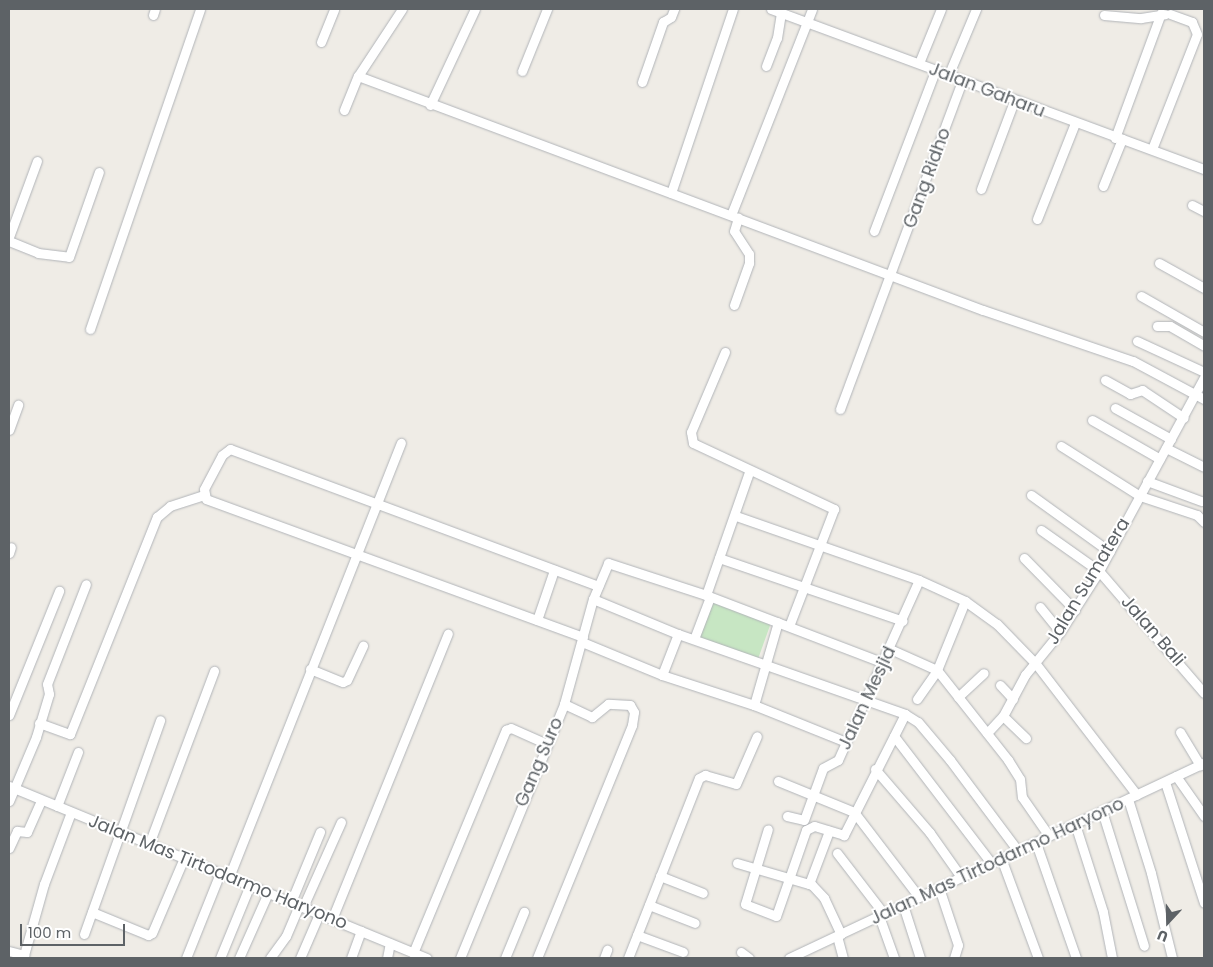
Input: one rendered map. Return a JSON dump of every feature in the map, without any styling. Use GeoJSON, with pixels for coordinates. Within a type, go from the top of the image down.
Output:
{"type":"FeatureCollection","features":[{"type":"Feature","properties":{"kind":"street"},"geometry":{"type":"LineString","coordinates":[[90,329],[200,9]]}},
{"type":"Feature","properties":{"kind":"street"},"geometry":{"type":"LineString","coordinates":[[321,42],[334,9]]}},
{"type":"Feature","properties":{"kind":"street"},"geometry":{"type":"LineString","coordinates":[[344,110],[358,76],[402,9]]}},
{"type":"Feature","properties":{"kind":"street"},"geometry":{"type":"LineString","coordinates":[[430,105],[475,9]]}},
{"type":"Feature","properties":{"kind":"street"},"geometry":{"type":"LineString","coordinates":[[522,71],[547,9]]}},
{"type":"Feature","properties":{"kind":"street"},"geometry":{"type":"LineString","coordinates":[[642,82],[663,22],[671,17],[674,9]]}},
{"type":"Feature","properties":{"kind":"street"},"geometry":{"type":"LineString","coordinates":[[671,193],[733,9]]}},
{"type":"Feature","properties":{"kind":"street","name":"Jalan Gaharu"},"geometry":{"type":"LineString","coordinates":[[771,9],[786,12],[1014,101],[1204,169]]}},
{"type":"Feature","properties":{"kind":"street"},"geometry":{"type":"LineString","coordinates":[[734,305],[749,263],[747,250],[734,231],[734,216],[812,9]]}},
{"type":"Feature","properties":{"kind":"street"},"geometry":{"type":"LineString","coordinates":[[919,63],[941,9]]}},
{"type":"Feature","properties":{"kind":"street"},"geometry":{"type":"LineString","coordinates":[[948,76],[976,9]]}},
{"type":"Feature","properties":{"kind":"street"},"geometry":{"type":"LineString","coordinates":[[766,66],[786,12]]}},
{"type":"Feature","properties":{"kind":"street"},"geometry":{"type":"LineString","coordinates":[[1103,186],[1119,138],[1168,12]]}},
{"type":"Feature","properties":{"kind":"street"},"geometry":{"type":"LineString","coordinates":[[1104,15],[1124,14],[1141,18],[1168,12],[1192,22],[1197,34],[1152,149]]}},
{"type":"Feature","properties":{"kind":"street"},"geometry":{"type":"LineString","coordinates":[[874,231],[935,71]]}},
{"type":"Feature","properties":{"kind":"street"},"geometry":{"type":"LineString","coordinates":[[358,76],[430,105],[1103,353],[1133,361],[1200,397]]}},
{"type":"Feature","properties":{"kind":"street","name":"Gang Ridho"},"geometry":{"type":"LineString","coordinates":[[840,410],[962,81]]}},
{"type":"Feature","properties":{"kind":"street"},"geometry":{"type":"LineString","coordinates":[[981,189],[1014,101]]}},
{"type":"Feature","properties":{"kind":"street"},"geometry":{"type":"LineString","coordinates":[[1037,219],[1075,123]]}},
{"type":"Feature","properties":{"kind":"street"},"geometry":{"type":"LineString","coordinates":[[9,237],[37,161]]}},
{"type":"Feature","properties":{"kind":"street"},"geometry":{"type":"LineString","coordinates":[[9,241],[38,253],[69,257],[99,172]]}},
{"type":"Feature","properties":{"kind":"street"},"geometry":{"type":"LineString","coordinates":[[1192,205],[1204,211]]}},
{"type":"Feature","properties":{"kind":"street"},"geometry":{"type":"LineString","coordinates":[[1159,264],[1204,288]]}},
{"type":"Feature","properties":{"kind":"street"},"geometry":{"type":"LineString","coordinates":[[1141,296],[1204,332]]}},
{"type":"Feature","properties":{"kind":"street"},"geometry":{"type":"LineString","coordinates":[[1157,326],[1170,326],[1204,346]]}},
{"type":"Feature","properties":{"kind":"street"},"geometry":{"type":"LineString","coordinates":[[1137,341],[1204,372]]}},
{"type":"Feature","properties":{"kind":"street"},"geometry":{"type":"LineString","coordinates":[[725,352],[690,438],[693,443],[750,472],[834,509],[789,626]]}},
{"type":"Feature","properties":{"kind":"street","name":"Jalan Sumatera"},"geometry":{"type":"LineString","coordinates":[[987,733],[1004,716],[1025,675],[1036,664],[1060,632],[1099,571],[1171,439],[1200,397],[1204,378]]}},
{"type":"Feature","properties":{"kind":"street"},"geometry":{"type":"LineString","coordinates":[[1105,380],[1130,394],[1142,390],[1184,418]]}},
{"type":"Feature","properties":{"kind":"street"},"geometry":{"type":"LineString","coordinates":[[9,430],[18,405]]}},
{"type":"Feature","properties":{"kind":"street"},"geometry":{"type":"LineString","coordinates":[[1115,408],[1171,439]]}},
{"type":"Feature","properties":{"kind":"street"},"geometry":{"type":"LineString","coordinates":[[1092,420],[1160,459]]}},
{"type":"Feature","properties":{"kind":"street"},"geometry":{"type":"LineString","coordinates":[[229,877],[355,553],[378,504],[401,443]]}},
{"type":"Feature","properties":{"kind":"street"},"geometry":{"type":"LineString","coordinates":[[1061,446],[1140,496],[1197,515],[1204,522]]}},
{"type":"Feature","properties":{"kind":"street"},"geometry":{"type":"LineString","coordinates":[[1166,448],[1204,467]]}},
{"type":"Feature","properties":{"kind":"street"},"geometry":{"type":"LineString","coordinates":[[40,723],[70,734],[157,517],[170,506],[204,495],[222,455],[230,449],[598,586]]}},
{"type":"Feature","properties":{"kind":"street"},"geometry":{"type":"LineString","coordinates":[[694,639],[719,558],[736,516],[750,472]]}},
{"type":"Feature","properties":{"kind":"street"},"geometry":{"type":"LineString","coordinates":[[1148,481],[1201,501]]}},
{"type":"Feature","properties":{"kind":"street"},"geometry":{"type":"LineString","coordinates":[[204,495],[206,499],[536,620],[662,675],[754,706],[846,742]]}},
{"type":"Feature","properties":{"kind":"street"},"geometry":{"type":"LineString","coordinates":[[1031,495],[1110,552]]}},
{"type":"Feature","properties":{"kind":"street"},"geometry":{"type":"LineString","coordinates":[[736,516],[919,580],[965,601],[997,624],[1036,664],[1137,795]]}},
{"type":"Feature","properties":{"kind":"street","name":"Jalan Bali"},"geometry":{"type":"LineString","coordinates":[[1041,530],[1099,571],[1204,693]]}},
{"type":"Feature","properties":{"kind":"street"},"geometry":{"type":"LineString","coordinates":[[719,558],[903,621]]}},
{"type":"Feature","properties":{"kind":"street"},"geometry":{"type":"LineString","coordinates":[[1024,558],[1075,610]]}},
{"type":"Feature","properties":{"kind":"street","name":"Gang Suro"},"geometry":{"type":"LineString","coordinates":[[460,958],[564,704],[593,599],[608,563],[708,596]]}},
{"type":"Feature","properties":{"kind":"street"},"geometry":{"type":"LineString","coordinates":[[536,620],[554,570]]}},
{"type":"Feature","properties":{"kind":"street","name":"Jalan Mesjid"},"geometry":{"type":"LineString","coordinates":[[787,816],[802,821],[823,768],[836,762],[884,663],[919,580]]}},
{"type":"Feature","properties":{"kind":"street"},"geometry":{"type":"LineString","coordinates":[[9,801],[11,787],[40,723],[49,694],[47,684],[86,584]]}},
{"type":"Feature","properties":{"kind":"street"},"geometry":{"type":"LineString","coordinates":[[9,715],[59,591]]}},
{"type":"Feature","properties":{"kind":"street"},"geometry":{"type":"LineString","coordinates":[[708,596],[884,663]]}},
{"type":"Feature","properties":{"kind":"street"},"geometry":{"type":"LineString","coordinates":[[593,599],[678,634],[905,714],[918,722],[950,760],[1018,851]]}},
{"type":"Feature","properties":{"kind":"street"},"geometry":{"type":"LineString","coordinates":[[917,699],[937,670],[965,601]]}},
{"type":"Feature","properties":{"kind":"street"},"geometry":{"type":"LineString","coordinates":[[1040,607],[1060,632]]}},
{"type":"Feature","properties":{"kind":"street"},"geometry":{"type":"LineString","coordinates":[[754,706],[766,665],[771,639],[778,622]]}},
{"type":"Feature","properties":{"kind":"street"},"geometry":{"type":"LineString","coordinates":[[332,919],[448,634]]}},
{"type":"Feature","properties":{"kind":"street"},"geometry":{"type":"LineString","coordinates":[[662,675],[678,634]]}},
{"type":"Feature","properties":{"kind":"street"},"geometry":{"type":"LineString","coordinates":[[310,669],[343,682],[347,680],[363,645]]}},
{"type":"Feature","properties":{"kind":"street"},"geometry":{"type":"LineString","coordinates":[[890,649],[937,670],[987,733],[1020,779],[1022,797],[1049,836]]}},
{"type":"Feature","properties":{"kind":"street"},"geometry":{"type":"LineString","coordinates":[[150,844],[214,671]]}},
{"type":"Feature","properties":{"kind":"street"},"geometry":{"type":"LineString","coordinates":[[958,696],[984,673]]}},
{"type":"Feature","properties":{"kind":"street"},"geometry":{"type":"LineString","coordinates":[[1000,684],[1013,699]]}},
{"type":"Feature","properties":{"kind":"street"},"geometry":{"type":"LineString","coordinates":[[537,958],[632,725],[634,712],[630,705],[608,704],[592,717],[564,704]]}},
{"type":"Feature","properties":{"kind":"street"},"geometry":{"type":"LineString","coordinates":[[768,829],[754,869],[745,904],[774,916],[777,915],[808,827],[844,835],[875,769],[905,714]]}},
{"type":"Feature","properties":{"kind":"street"},"geometry":{"type":"LineString","coordinates":[[1004,716],[1026,738]]}},
{"type":"Feature","properties":{"kind":"street"},"geometry":{"type":"LineString","coordinates":[[84,934],[160,720]]}},
{"type":"Feature","properties":{"kind":"street"},"geometry":{"type":"LineString","coordinates":[[414,952],[506,730],[511,728],[547,744]]}},
{"type":"Feature","properties":{"kind":"street"},"geometry":{"type":"LineString","coordinates":[[1180,732],[1202,764]]}},
{"type":"Feature","properties":{"kind":"street"},"geometry":{"type":"LineString","coordinates":[[628,958],[701,776],[736,784],[757,736]]}},
{"type":"Feature","properties":{"kind":"street"},"geometry":{"type":"LineString","coordinates":[[894,736],[991,863]]}},
{"type":"Feature","properties":{"kind":"street"},"geometry":{"type":"LineString","coordinates":[[57,806],[78,752]]}},
{"type":"Feature","properties":{"kind":"street","name":"Jalan Mas Tirtodarmo Haryono"},"geometry":{"type":"LineString","coordinates":[[792,957],[1202,764]]}},
{"type":"Feature","properties":{"kind":"street"},"geometry":{"type":"LineString","coordinates":[[875,769],[930,834],[961,877]]}},
{"type":"Feature","properties":{"kind":"street"},"geometry":{"type":"LineString","coordinates":[[1176,776],[1204,816]]}},
{"type":"Feature","properties":{"kind":"street"},"geometry":{"type":"LineString","coordinates":[[778,781],[854,812],[919,897]]}},
{"type":"Feature","properties":{"kind":"street"},"geometry":{"type":"LineString","coordinates":[[1165,782],[1204,903]]}},
{"type":"Feature","properties":{"kind":"street","name":"Jalan Mas Tirtodarmo Haryono"},"geometry":{"type":"LineString","coordinates":[[11,787],[427,958]]}},
{"type":"Feature","properties":{"kind":"street"},"geometry":{"type":"LineString","coordinates":[[1128,799],[1172,958]]}},
{"type":"Feature","properties":{"kind":"street"},"geometry":{"type":"LineString","coordinates":[[9,848],[17,832],[27,832],[41,800]]}},
{"type":"Feature","properties":{"kind":"street"},"geometry":{"type":"LineString","coordinates":[[1102,811],[1144,946]]}},
{"type":"Feature","properties":{"kind":"street"},"geometry":{"type":"LineString","coordinates":[[9,951],[23,957],[44,884],[71,812]]}},
{"type":"Feature","properties":{"kind":"street"},"geometry":{"type":"LineString","coordinates":[[298,905],[341,822]]}},
{"type":"Feature","properties":{"kind":"street"},"geometry":{"type":"LineString","coordinates":[[1075,824],[1103,912],[1112,958]]}},
{"type":"Feature","properties":{"kind":"street"},"geometry":{"type":"LineString","coordinates":[[809,884],[829,831]]}},
{"type":"Feature","properties":{"kind":"street"},"geometry":{"type":"LineString","coordinates":[[270,958],[286,936],[298,905],[320,832]]}},
{"type":"Feature","properties":{"kind":"street"},"geometry":{"type":"LineString","coordinates":[[1036,843],[1076,958]]}},
{"type":"Feature","properties":{"kind":"street"},"geometry":{"type":"LineString","coordinates":[[837,852],[881,915],[894,958]]}},
{"type":"Feature","properties":{"kind":"street"},"geometry":{"type":"LineString","coordinates":[[92,912],[148,935],[152,933],[184,858]]}},
{"type":"Feature","properties":{"kind":"street"},"geometry":{"type":"LineString","coordinates":[[1001,858],[1038,958]]}},
{"type":"Feature","properties":{"kind":"street"},"geometry":{"type":"LineString","coordinates":[[737,863],[789,880],[809,884],[824,898],[839,935],[843,958]]}},
{"type":"Feature","properties":{"kind":"street"},"geometry":{"type":"LineString","coordinates":[[186,958],[220,873]]}},
{"type":"Feature","properties":{"kind":"street"},"geometry":{"type":"LineString","coordinates":[[660,876],[704,893]]}},
{"type":"Feature","properties":{"kind":"street"},"geometry":{"type":"LineString","coordinates":[[220,958],[250,885]]}},
{"type":"Feature","properties":{"kind":"street"},"geometry":{"type":"LineString","coordinates":[[939,888],[958,945],[954,958]]}},
{"type":"Feature","properties":{"kind":"street"},"geometry":{"type":"LineString","coordinates":[[239,958],[268,893]]}},
{"type":"Feature","properties":{"kind":"street"},"geometry":{"type":"LineString","coordinates":[[648,905],[695,923]]}},
{"type":"Feature","properties":{"kind":"street"},"geometry":{"type":"LineString","coordinates":[[903,905],[920,958]]}},
{"type":"Feature","properties":{"kind":"street"},"geometry":{"type":"LineString","coordinates":[[505,958],[524,912]]}},
{"type":"Feature","properties":{"kind":"street"},"geometry":{"type":"LineString","coordinates":[[300,958],[319,914]]}},
{"type":"Feature","properties":{"kind":"street"},"geometry":{"type":"LineString","coordinates":[[351,958],[361,931]]}},
{"type":"Feature","properties":{"kind":"street"},"geometry":{"type":"LineString","coordinates":[[638,935],[682,952]]}},
{"type":"Feature","properties":{"kind":"street"},"geometry":{"type":"LineString","coordinates":[[386,958],[390,943]]}},
{"type":"Feature","properties":{"kind":"street"},"geometry":{"type":"LineString","coordinates":[[741,952],[749,958]]}},
{"type":"Feature","properties":{"kind":"green space"},"geometry":{"type":"Polygon","coordinates":[[[712,599],[772,620],[758,659],[698,638],[712,599]]]}}]}
